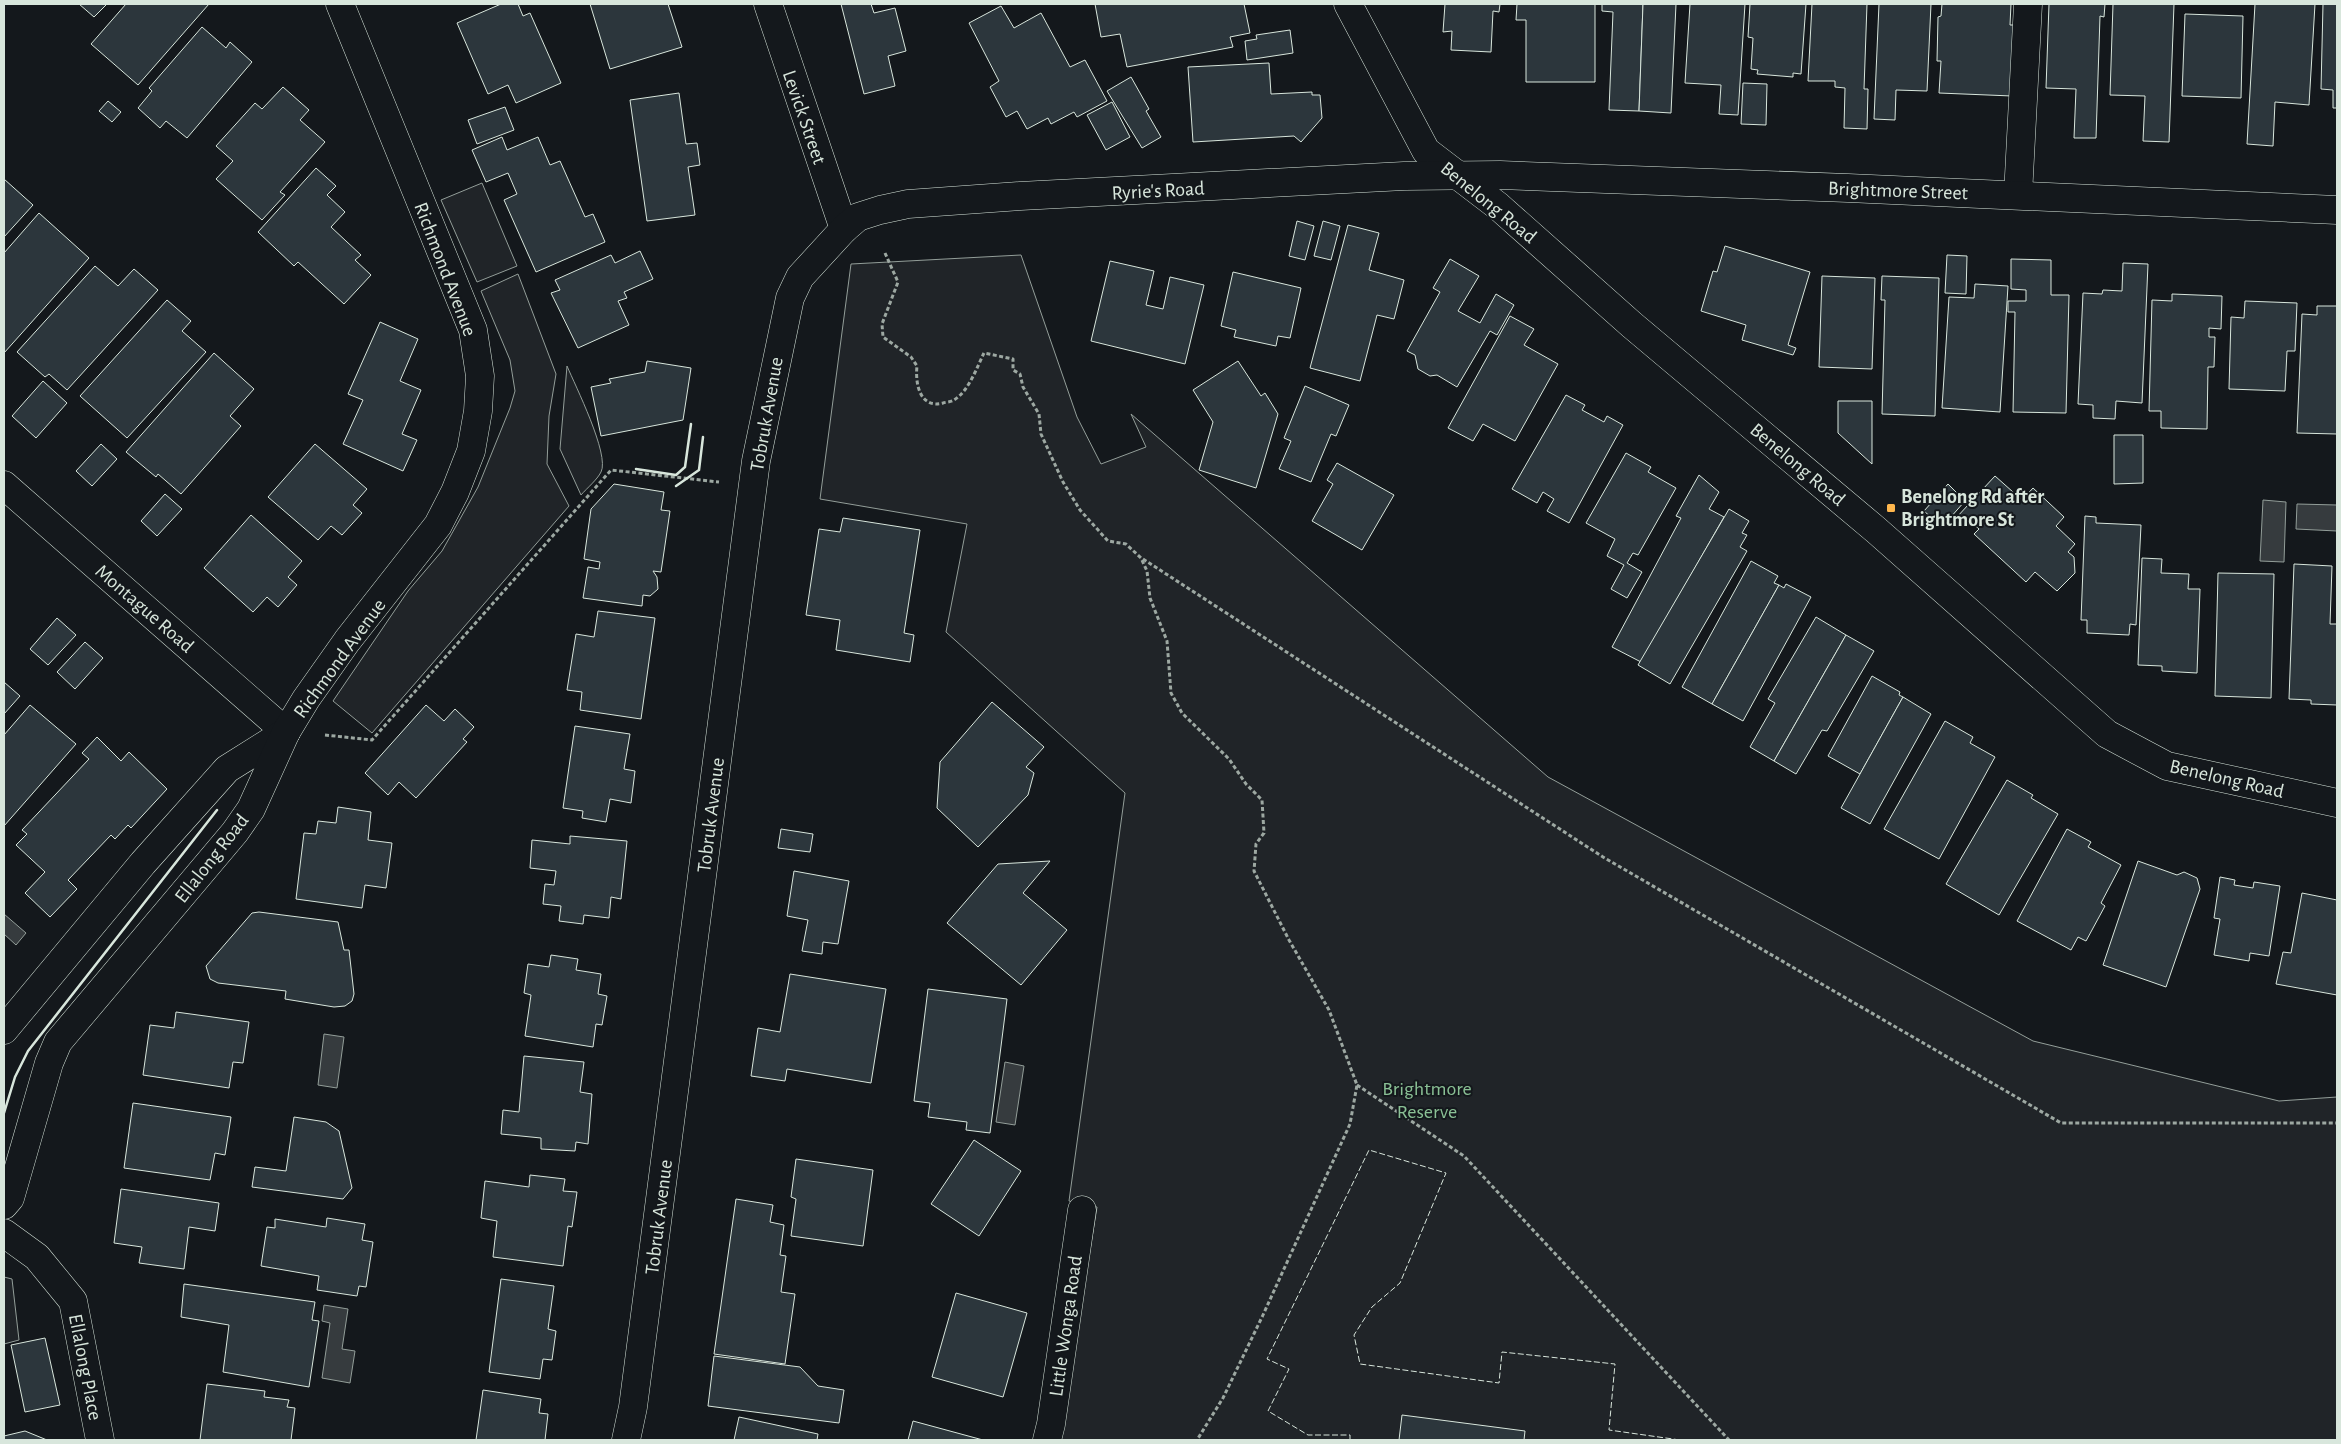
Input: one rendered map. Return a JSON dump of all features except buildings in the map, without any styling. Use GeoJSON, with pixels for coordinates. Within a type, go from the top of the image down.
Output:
{"type":"FeatureCollection","features":[{"type":"Feature","properties":{"kind":"street","name":"Richmond Avenue"},"geometry":{"type":"LineString","coordinates":[[286,732],[347,641],[438,525],[455,492],[471,451],[478,411],[480,376],[472,330],[340,4]]}},
{"type":"Feature","properties":{"kind":"street","name":"Levick Street"},"geometry":{"type":"LineString","coordinates":[[768,4],[851,223]]}},
{"type":"Feature","properties":{"kind":"street","name":"Benelong Road"},"geometry":{"type":"LineString","coordinates":[[1348,4],[1426,151],[1498,206],[1632,325],[1876,530],[2107,734],[2167,766],[2337,803]]}},
{"type":"Feature","properties":{"kind":"street"},"geometry":{"type":"LineString","coordinates":[[2018,195],[2028,4]]}},
{"type":"Feature","properties":{"kind":"street","name":"Brightmore Street"},"geometry":{"type":"LineString","coordinates":[[1459,177],[1500,175],[2018,195],[2337,210]]}},
{"type":"Feature","properties":{"kind":"street","name":"Ryrie's Road"},"geometry":{"type":"LineString","coordinates":[[851,223],[880,210],[908,204],[1020,196],[1404,176],[1459,177]]}},
{"type":"Feature","properties":{"kind":"street","name":"Tobruk Avenue"},"geometry":{"type":"LineString","coordinates":[[626,1440],[633,1407],[756,461],[790,298],[800,277],[851,223]]}},
{"type":"Feature","properties":{"kind":"street","name":"Montague Road"},"geometry":{"type":"LineString","coordinates":[[4,485],[286,732]]}},
{"type":"Feature","properties":{"kind":"street"},"geometry":{"type":"LineString","coordinates":[[4,1030],[6,1025],[143,863],[228,769],[286,732]]}},
{"type":"Feature","properties":{"kind":"street","name":"Ellalong Road"},"geometry":{"type":"LineString","coordinates":[[4,1205],[10,1198],[49,1063],[58,1042],[235,832],[250,809],[286,732]]}},
{"type":"Feature","properties":{"kind":"street","name":"Little Wonga Road"},"geometry":{"type":"LineString","coordinates":[[1047,1440],[1082,1210]]}},
{"type":"Feature","properties":{"kind":"street","name":"Ellalong Place"},"geometry":{"type":"LineString","coordinates":[[4,1233],[37,1257],[72,1301],[100,1440]]}},
{"type":"Feature","properties":{"kind":"path"},"geometry":{"type":"LineString","coordinates":[[885,253],[898,282],[882,324],[883,337],[911,357],[918,366],[916,377],[921,396],[928,403],[938,404],[954,400],[964,389],[984,353],[1013,359],[1013,370],[1020,374],[1023,387],[1039,414],[1041,434],[1062,482],[1080,510],[1108,541],[1126,544],[1142,558],[1603,857],[2061,1123],[2337,1123]]}},
{"type":"Feature","properties":{"kind":"path"},"geometry":{"type":"LineString","coordinates":[[286,732],[372,740],[611,470],[720,482],[753,491]]}},
{"type":"Feature","properties":{"kind":"path"},"geometry":{"type":"LineString","coordinates":[[1142,558],[1147,571],[1150,598],[1168,641],[1172,693],[1182,713],[1229,759],[1246,784],[1262,800],[1264,833],[1256,844],[1254,871],[1289,940],[1328,1010],[1357,1086],[1350,1124],[1223,1398],[1197,1440]]}},
{"type":"Feature","properties":{"kind":"path"},"geometry":{"type":"LineString","coordinates":[[1357,1086],[1464,1156],[1729,1440]]}},
{"type":"Feature","properties":{"kind":"green space"},"geometry":{"type":"Polygon","coordinates":[[[482,183],[517,266],[477,282],[441,200],[482,183]]]}},
{"type":"Feature","properties":{"kind":"green space","name":"Brightmore Reserve"},"geometry":{"type":"Polygon","coordinates":[[[1021,255],[1077,417],[1101,464],[1146,447],[1131,414],[1548,777],[2033,1041],[2279,1101],[2337,1097],[2337,1440],[1059,1440],[1097,1207],[1069,1201],[1125,793],[946,632],[967,524],[820,499],[851,264],[1021,255]]]}},
{"type":"Feature","properties":{"kind":"green space"},"geometry":{"type":"Polygon","coordinates":[[[518,274],[556,374],[549,416],[547,464],[569,506],[372,733],[333,701],[408,591],[442,551],[478,487],[515,391],[510,360],[481,291],[518,274]]]}},
{"type":"Feature","properties":{"kind":"green space"},"geometry":{"type":"Polygon","coordinates":[[[567,366],[584,403],[601,451],[601,472],[581,495],[560,449],[567,366]]]}},
{"type":"Feature","properties":{"kind":"green space"},"geometry":{"type":"Polygon","coordinates":[[[4,1277],[12,1279],[19,1340],[4,1344],[4,1277]]]}},
{"type":"Feature","properties":{"kind":"shaded area"},"geometry":{"type":"Polygon","coordinates":[[[2263,500],[2286,502],[2284,562],[2260,561],[2263,500]]]}},
{"type":"Feature","properties":{"kind":"shaded area"},"geometry":{"type":"Polygon","coordinates":[[[2297,504],[2337,505],[2337,531],[2296,529],[2297,504]]]}},
{"type":"Feature","properties":{"kind":"shaded area"},"geometry":{"type":"Polygon","coordinates":[[[4,914],[26,933],[16,945],[4,934],[4,914]]]}},
{"type":"Feature","properties":{"kind":"shaded area"},"geometry":{"type":"Polygon","coordinates":[[[324,1034],[344,1037],[337,1088],[318,1085],[324,1034]]]}},
{"type":"Feature","properties":{"kind":"shaded area"},"geometry":{"type":"Polygon","coordinates":[[[1005,1062],[1024,1066],[1015,1125],[996,1122],[1005,1062]]]}},
{"type":"Feature","properties":{"kind":"shaded area"},"geometry":{"type":"Polygon","coordinates":[[[324,1305],[348,1309],[342,1349],[355,1351],[350,1383],[322,1378],[330,1323],[322,1321],[324,1305]]]}},
{"type":"Feature","properties":{"kind":"fence"},"geometry":{"type":"LineString","coordinates":[[1350,1440],[1350,1435],[1308,1435],[1268,1411],[1289,1369],[1267,1359],[1369,1150],[1446,1173],[1400,1283],[1372,1307],[1354,1335],[1360,1364],[1499,1383],[1502,1352],[1615,1364],[1609,1430],[1680,1440]]}},
{"type":"Feature","properties":{"kind":"wall"},"geometry":{"type":"LineString","coordinates":[[636,469],[676,475],[685,467],[691,424]]}},
{"type":"Feature","properties":{"kind":"wall"},"geometry":{"type":"LineString","coordinates":[[676,486],[699,470],[703,437]]}},
{"type":"Feature","properties":{"kind":"wall"},"geometry":{"type":"LineString","coordinates":[[4,1113],[15,1077],[28,1051],[217,810]]}},
{"type":"Feature","properties":{"kind":"place","name":"Benelong Rd after Brightmore St"},"geometry":{"type":"Point","coordinates":[1891,508]}}]}
